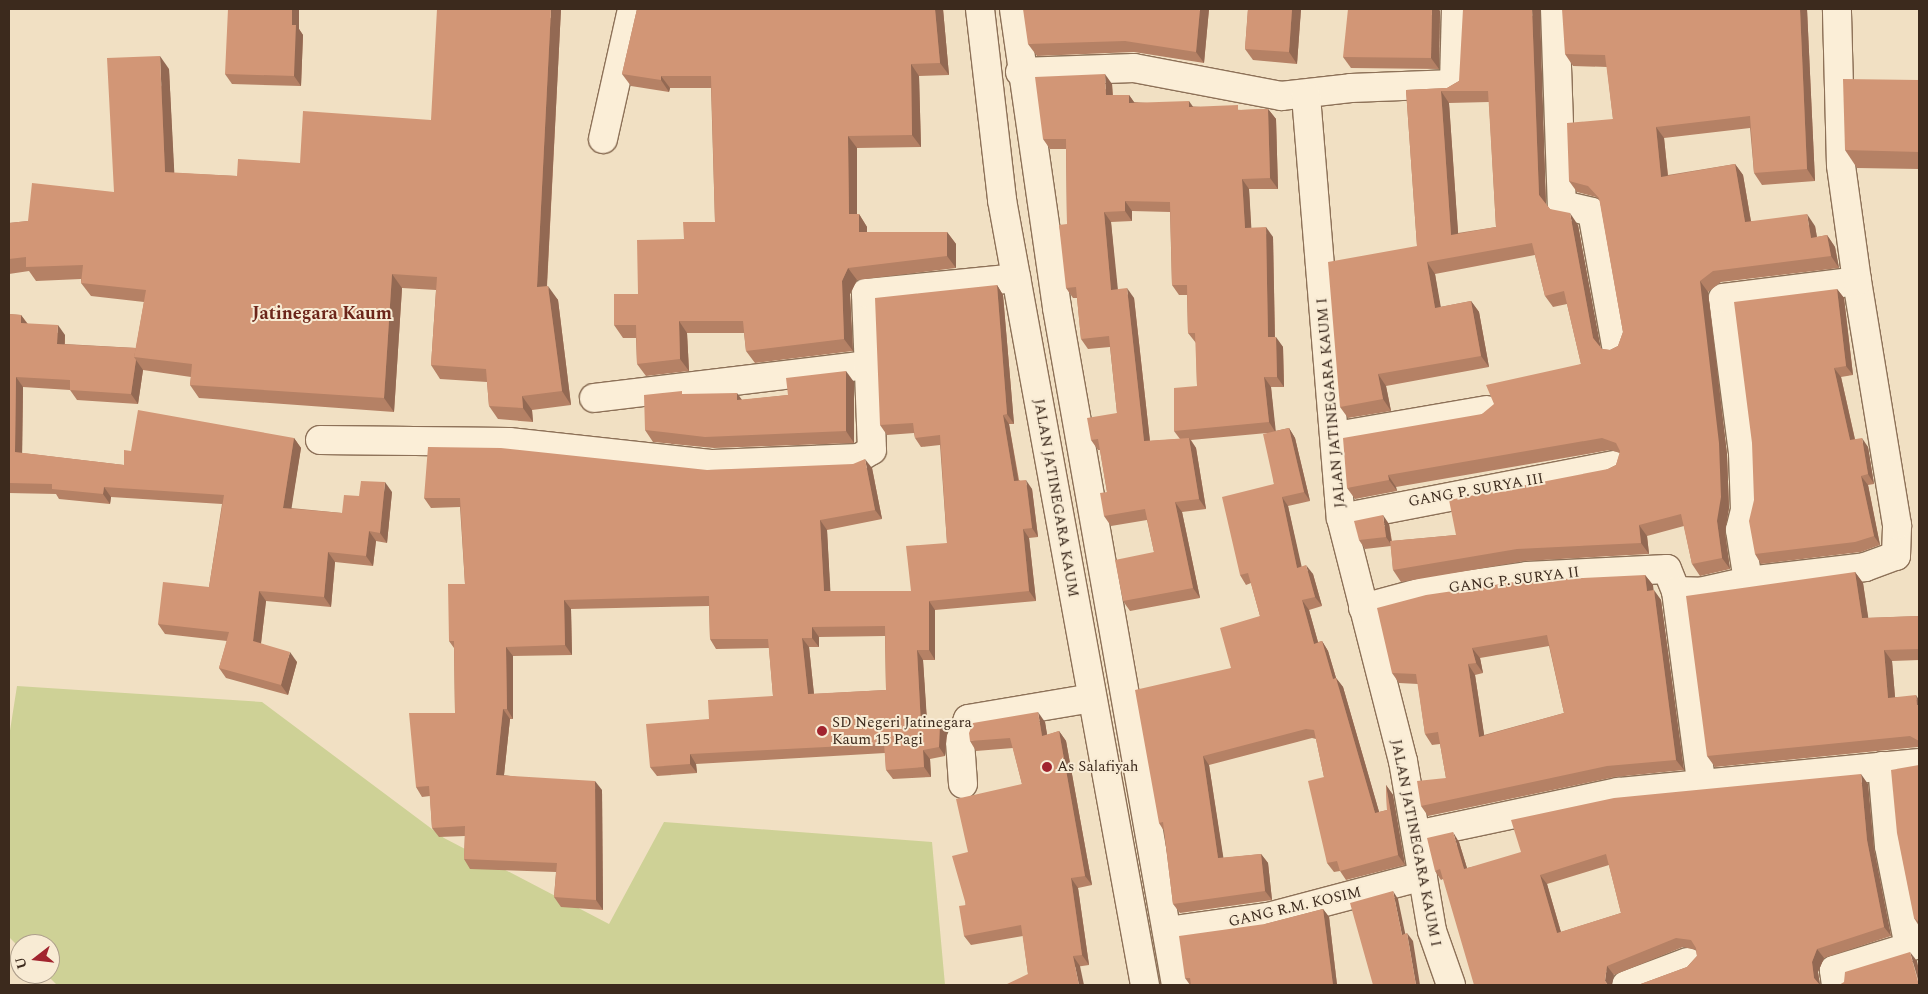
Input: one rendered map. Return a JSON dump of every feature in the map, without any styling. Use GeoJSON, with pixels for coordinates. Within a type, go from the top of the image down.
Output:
{"type":"FeatureCollection","features":[{"type":"Feature","properties":{"kind":"street"},"geometry":{"type":"LineString","coordinates":[[603,139],[632,9]]}},
{"type":"Feature","properties":{"kind":"street","name":"JALAN JATINEGARA KAUM"},"geometry":{"type":"LineString","coordinates":[[980,9],[1002,200],[1145,985]]}},
{"type":"Feature","properties":{"kind":"street"},"geometry":{"type":"LineString","coordinates":[[1014,9],[1020,72],[1176,985]]}},
{"type":"Feature","properties":{"kind":"street"},"geometry":{"type":"LineString","coordinates":[[1020,72],[1134,68],[1238,90],[1306,96],[1351,88],[1454,84],[1456,9]]}},
{"type":"Feature","properties":{"kind":"street"},"geometry":{"type":"LineString","coordinates":[[1555,9],[1562,205],[1592,212],[1616,346]]}},
{"type":"Feature","properties":{"kind":"street"},"geometry":{"type":"LineString","coordinates":[[1748,581],[1740,530],[1744,510],[1743,453],[1722,300],[1857,281],[1842,165],[1837,9]]}},
{"type":"Feature","properties":{"kind":"street","name":"JALAN JATINEGARA KAUM I"},"geometry":{"type":"LineString","coordinates":[[1306,96],[1320,239],[1323,334],[1336,436],[1341,518],[1403,761],[1440,961],[1451,985]]}},
{"type":"Feature","properties":{"kind":"street"},"geometry":{"type":"LineString","coordinates":[[320,440],[509,442],[714,464],[859,458],[872,450],[864,299],[870,290],[1016,278]]}},
{"type":"Feature","properties":{"kind":"street","name":"GANG P. SURYA II"},"geometry":{"type":"LineString","coordinates":[[1363,608],[1430,590],[1527,576],[1672,580],[1700,592],[1748,581],[1865,567],[1896,556],[1897,525],[1857,281]]}},
{"type":"Feature","properties":{"kind":"street"},"geometry":{"type":"LineString","coordinates":[[594,398],[867,365]]}},
{"type":"Feature","properties":{"kind":"street"},"geometry":{"type":"LineString","coordinates":[[1336,436],[1487,410]]}},
{"type":"Feature","properties":{"kind":"street","name":"GANG P. SURYA III"},"geometry":{"type":"LineString","coordinates":[[1341,518],[1405,502],[1613,466]]}},
{"type":"Feature","properties":{"kind":"street"},"geometry":{"type":"LineString","coordinates":[[1672,580],[1701,782]]}},
{"type":"Feature","properties":{"kind":"street"},"geometry":{"type":"LineString","coordinates":[[963,784],[960,741],[968,719],[1092,698]]}},
{"type":"Feature","properties":{"kind":"street"},"geometry":{"type":"LineString","coordinates":[[1416,835],[1618,792],[1701,782],[1919,763]]}},
{"type":"Feature","properties":{"kind":"street"},"geometry":{"type":"LineString","coordinates":[[1836,985],[1834,970],[1914,945],[1909,899],[1882,766]]}},
{"type":"Feature","properties":{"kind":"street","name":"GANG R.M. KOSIM"},"geometry":{"type":"LineString","coordinates":[[1167,931],[1259,918],[1423,876]]}},
{"type":"Feature","properties":{"kind":"street"},"geometry":{"type":"LineString","coordinates":[[1626,985],[1688,962]]}},
{"type":"Feature","properties":{"kind":"green space"},"geometry":{"type":"Polygon","coordinates":[[[17,686],[262,702],[444,838],[609,924],[664,822],[932,842],[945,985],[57,985],[60,984],[60,934],[10,934],[9,937],[9,737],[17,686]]]}},
{"type":"Feature","properties":{"kind":"building"},"geometry":{"type":"Polygon","coordinates":[[[228,9],[292,9],[292,25],[296,25],[294,76],[225,74],[228,9]]]}},
{"type":"Feature","properties":{"kind":"building"},"geometry":{"type":"Polygon","coordinates":[[[437,9],[551,9],[537,287],[548,286],[562,391],[522,396],[523,408],[489,406],[486,369],[431,365],[437,277],[392,274],[384,398],[190,385],[192,364],[134,357],[146,290],[81,283],[83,265],[26,267],[26,257],[9,259],[9,223],[28,221],[32,183],[114,192],[107,58],[160,56],[165,172],[237,176],[238,159],[300,163],[303,111],[431,120],[437,9]]]}},
{"type":"Feature","properties":{"kind":"building"},"geometry":{"type":"Polygon","coordinates":[[[637,9],[935,9],[940,63],[911,64],[912,135],[848,136],[849,214],[859,214],[859,232],[947,232],[947,256],[848,268],[842,281],[844,339],[746,351],[743,321],[679,321],[680,359],[637,364],[636,325],[614,325],[614,294],[638,294],[637,240],[684,239],[683,222],[715,222],[711,76],[661,76],[661,80],[622,74],[637,9]]]}},
{"type":"Feature","properties":{"kind":"building"},"geometry":{"type":"Polygon","coordinates":[[[1023,9],[1200,9],[1196,52],[1125,41],[1028,44],[1023,9]]]}},
{"type":"Feature","properties":{"kind":"building"},"geometry":{"type":"Polygon","coordinates":[[[1248,9],[1292,9],[1289,52],[1245,49],[1248,9]]]}},
{"type":"Feature","properties":{"kind":"building"},"geometry":{"type":"Polygon","coordinates":[[[1348,9],[1432,9],[1431,58],[1343,57],[1348,9]]]}},
{"type":"Feature","properties":{"kind":"building"},"geometry":{"type":"Polygon","coordinates":[[[1463,9],[1532,9],[1539,195],[1550,209],[1570,213],[1593,338],[1602,349],[1610,350],[1618,346],[1623,332],[1599,198],[1588,186],[1569,181],[1567,123],[1613,119],[1605,55],[1565,54],[1562,9],[1800,9],[1807,169],[1754,173],[1750,116],[1656,127],[1661,177],[1735,164],[1745,222],[1807,214],[1811,238],[1827,235],[1831,256],[1713,271],[1700,281],[1719,443],[1721,497],[1717,521],[1722,558],[1692,564],[1681,514],[1639,525],[1641,543],[1517,549],[1393,570],[1390,541],[1456,535],[1449,500],[1608,469],[1616,465],[1620,451],[1616,443],[1602,438],[1388,475],[1389,480],[1347,488],[1343,438],[1482,414],[1494,404],[1486,385],[1581,364],[1564,291],[1545,296],[1532,243],[1427,262],[1435,308],[1471,301],[1481,356],[1378,374],[1383,399],[1340,407],[1328,262],[1417,246],[1406,90],[1447,88],[1459,81],[1463,9]],[[1441,91],[1451,235],[1496,227],[1488,91],[1441,91]]]}},
{"type":"Feature","properties":{"kind":"building"},"geometry":{"type":"Polygon","coordinates":[[[1105,74],[1106,95],[1129,95],[1129,103],[1189,101],[1189,107],[1238,105],[1238,110],[1268,109],[1270,178],[1242,179],[1245,228],[1266,227],[1268,337],[1276,337],[1277,377],[1264,377],[1269,422],[1174,431],[1174,388],[1197,386],[1195,333],[1188,333],[1187,285],[1172,285],[1170,202],[1125,201],[1125,211],[1104,212],[1111,290],[1127,288],[1144,441],[1189,438],[1199,499],[1175,502],[1193,588],[1123,601],[1115,560],[1154,552],[1145,509],[1104,516],[1100,493],[1107,492],[1098,439],[1091,440],[1087,418],[1117,413],[1109,336],[1081,339],[1076,287],[1066,288],[1059,225],[1067,224],[1066,139],[1043,139],[1035,77],[1105,74]]]}},
{"type":"Feature","properties":{"kind":"building"},"geometry":{"type":"Polygon","coordinates":[[[1843,79],[1919,80],[1919,152],[1845,150],[1843,79]]]}},
{"type":"Feature","properties":{"kind":"building"},"geometry":{"type":"Polygon","coordinates":[[[997,285],[1007,414],[1003,415],[1014,481],[1026,480],[1032,528],[1023,529],[1029,591],[929,601],[929,650],[917,650],[921,725],[940,722],[939,747],[923,750],[924,767],[886,770],[884,744],[690,754],[690,764],[650,767],[646,724],[709,719],[708,700],[773,696],[768,639],[710,639],[709,596],[564,600],[565,645],[506,647],[507,709],[503,709],[496,775],[595,781],[596,900],[554,897],[557,863],[464,859],[465,826],[432,828],[429,786],[416,787],[409,713],[455,713],[454,641],[449,641],[448,584],[465,584],[460,498],[424,498],[428,447],[501,448],[707,470],[853,464],[865,459],[875,510],[820,520],[824,591],[911,591],[906,546],[947,543],[940,435],[915,438],[913,423],[880,425],[875,298],[997,285]],[[885,626],[812,627],[812,638],[802,638],[808,694],[886,690],[885,626]]]}},
{"type":"Feature","properties":{"kind":"building"},"geometry":{"type":"Polygon","coordinates":[[[1837,289],[1846,366],[1834,368],[1850,440],[1862,438],[1868,474],[1861,476],[1874,536],[1855,542],[1755,554],[1749,521],[1754,500],[1752,443],[1734,302],[1837,289]]]}},
{"type":"Feature","properties":{"kind":"building"},"geometry":{"type":"Polygon","coordinates":[[[9,314],[21,315],[21,323],[58,325],[57,344],[136,348],[131,394],[70,390],[70,380],[16,377],[15,452],[124,465],[124,450],[131,451],[138,410],[294,438],[283,508],[342,513],[344,495],[359,496],[361,481],[385,482],[380,533],[369,531],[366,556],[328,552],[324,597],[259,591],[253,641],[290,652],[281,685],[219,668],[229,632],[158,624],[163,582],[209,587],[224,495],[104,487],[103,494],[52,489],[52,484],[9,483],[9,314]]]}},
{"type":"Feature","properties":{"kind":"building"},"geometry":{"type":"Polygon","coordinates":[[[846,371],[846,431],[705,437],[645,430],[644,395],[682,391],[682,394],[737,393],[737,400],[788,395],[786,378],[846,371]]]}},
{"type":"Feature","properties":{"kind":"building"},"geometry":{"type":"Polygon","coordinates":[[[1289,428],[1304,492],[1282,497],[1297,568],[1306,565],[1315,597],[1302,600],[1314,644],[1322,641],[1333,679],[1336,678],[1375,813],[1387,810],[1386,785],[1398,855],[1340,871],[1337,861],[1327,863],[1308,781],[1324,777],[1314,730],[1306,729],[1203,756],[1218,858],[1261,854],[1265,891],[1173,904],[1163,822],[1159,823],[1135,690],[1231,668],[1220,628],[1260,616],[1248,573],[1240,575],[1222,497],[1274,484],[1263,434],[1289,428]]]}},
{"type":"Feature","properties":{"kind":"building"},"geometry":{"type":"Polygon","coordinates":[[[1383,515],[1386,537],[1359,540],[1354,521],[1383,515]]]}},
{"type":"Feature","properties":{"kind":"building"},"geometry":{"type":"Polygon","coordinates":[[[1855,572],[1862,618],[1919,616],[1919,649],[1884,650],[1888,698],[1916,695],[1917,705],[1919,705],[1919,741],[1910,736],[1707,756],[1686,596],[1855,572]]]}},
{"type":"Feature","properties":{"kind":"building"},"geometry":{"type":"Polygon","coordinates":[[[1645,575],[1647,591],[1654,590],[1676,760],[1607,766],[1421,806],[1417,781],[1446,778],[1438,732],[1425,734],[1416,674],[1392,673],[1377,608],[1426,595],[1521,581],[1645,575]],[[1547,635],[1472,648],[1476,663],[1468,664],[1479,737],[1564,713],[1547,635]]]}},
{"type":"Feature","properties":{"kind":"building"},"geometry":{"type":"Polygon","coordinates":[[[1038,712],[1042,736],[1059,731],[1085,876],[1071,878],[1082,955],[1073,956],[1079,985],[1005,985],[1028,974],[1021,925],[964,936],[959,906],[966,905],[952,856],[968,852],[956,799],[1022,784],[1010,738],[970,741],[969,733],[973,723],[1038,712]]]}},
{"type":"Feature","properties":{"kind":"building"},"geometry":{"type":"Polygon","coordinates":[[[1919,765],[1919,922],[1914,918],[1897,833],[1891,770],[1919,765]]]}},
{"type":"Feature","properties":{"kind":"building"},"geometry":{"type":"Polygon","coordinates":[[[1861,774],[1867,840],[1884,927],[1817,949],[1812,962],[1814,978],[1820,985],[1638,985],[1687,967],[1697,956],[1696,948],[1691,940],[1676,938],[1607,966],[1605,981],[1608,985],[1474,985],[1440,869],[1435,871],[1427,838],[1453,832],[1464,869],[1521,852],[1511,820],[1614,798],[1861,774]],[[1606,854],[1540,875],[1557,933],[1621,913],[1606,854]]]}},
{"type":"Feature","properties":{"kind":"building"},"geometry":{"type":"Polygon","coordinates":[[[1393,891],[1402,935],[1407,933],[1416,985],[1373,985],[1350,903],[1393,891]]]}},
{"type":"Feature","properties":{"kind":"building"},"geometry":{"type":"Polygon","coordinates":[[[1323,909],[1333,985],[1191,985],[1190,978],[1185,978],[1179,936],[1265,924],[1323,909]]]}},
{"type":"Feature","properties":{"kind":"building"},"geometry":{"type":"Polygon","coordinates":[[[1910,952],[1919,985],[1839,985],[1844,982],[1845,972],[1910,952]]]}},
{"type":"Feature","properties":{"kind":"place","name":"SD Negeri Jatinegara Kaum 15 Pagi"},"geometry":{"type":"Point","coordinates":[822,731]}},
{"type":"Feature","properties":{"kind":"place","name":"As Salafiyah"},"geometry":{"type":"Point","coordinates":[1047,767]}},
{"type":"Feature","properties":{"kind":"district","name":"Jatinegara Kaum"},"geometry":{"type":"Point","coordinates":[322,314]}}]}
